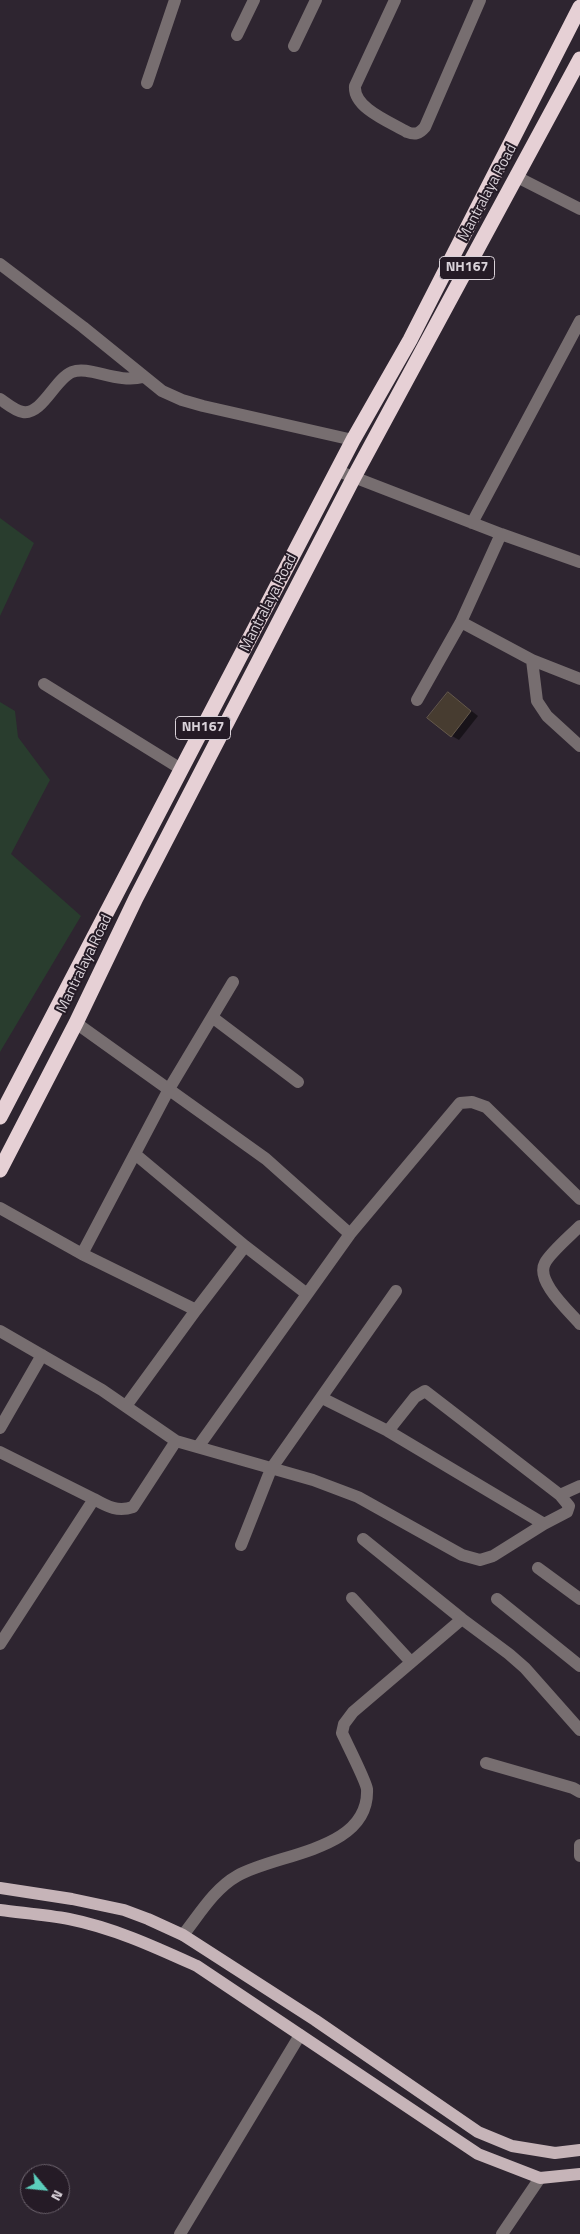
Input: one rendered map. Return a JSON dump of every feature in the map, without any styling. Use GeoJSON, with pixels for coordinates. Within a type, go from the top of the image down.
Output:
{"type":"FeatureCollection","features":[{"type":"Feature","properties":{"kind":"highway","name":"Mantralaya Road"},"geometry":{"type":"LineString","coordinates":[[353,440],[410,340],[580,7]]}},
{"type":"Feature","properties":{"kind":"highway","name":"Mantralaya Road"},"geometry":{"type":"LineString","coordinates":[[0,1170],[76,1023],[136,898],[354,477],[580,58]]}},
{"type":"Feature","properties":{"kind":"highway","name":"NH167"},"geometry":{"type":"LineString","coordinates":[[0,1118],[353,440]]}},
{"type":"Feature","properties":{"kind":"main road"},"geometry":{"type":"LineString","coordinates":[[0,1888],[72,1899],[124,1910],[148,1919],[183,1935],[315,2020],[478,2132],[512,2146],[554,2153],[580,2150]]}},
{"type":"Feature","properties":{"kind":"main road"},"geometry":{"type":"LineString","coordinates":[[0,1910],[69,1919],[105,1928],[147,1943],[196,1966],[478,2154],[540,2178],[580,2174]]}},
{"type":"Feature","properties":{"kind":"street"},"geometry":{"type":"LineString","coordinates":[[147,83],[174,0]]}},
{"type":"Feature","properties":{"kind":"street"},"geometry":{"type":"LineString","coordinates":[[237,35],[254,0]]}},
{"type":"Feature","properties":{"kind":"street"},"geometry":{"type":"LineString","coordinates":[[294,46],[316,0]]}},
{"type":"Feature","properties":{"kind":"street"},"geometry":{"type":"LineString","coordinates":[[395,0],[355,86],[355,93],[362,105],[407,132],[415,134],[425,127],[480,0]]}},
{"type":"Feature","properties":{"kind":"street"},"geometry":{"type":"LineString","coordinates":[[517,177],[580,209]]}},
{"type":"Feature","properties":{"kind":"street"},"geometry":{"type":"LineString","coordinates":[[0,264],[83,327],[162,391],[182,400],[353,440]]}},
{"type":"Feature","properties":{"kind":"street"},"geometry":{"type":"LineString","coordinates":[[472,523],[580,321]]}},
{"type":"Feature","properties":{"kind":"street"},"geometry":{"type":"LineString","coordinates":[[0,399],[22,412],[30,412],[38,406],[65,375],[75,371],[84,371],[119,380],[132,380],[143,377]]}},
{"type":"Feature","properties":{"kind":"street"},"geometry":{"type":"LineString","coordinates":[[338,471],[501,534],[580,562]]}},
{"type":"Feature","properties":{"kind":"street"},"geometry":{"type":"LineString","coordinates":[[416,700],[461,622],[501,534]]}},
{"type":"Feature","properties":{"kind":"street"},"geometry":{"type":"LineString","coordinates":[[461,622],[532,660],[580,680]]}},
{"type":"Feature","properties":{"kind":"street"},"geometry":{"type":"LineString","coordinates":[[532,660],[537,701],[546,716],[580,746]]}},
{"type":"Feature","properties":{"kind":"street"},"geometry":{"type":"LineString","coordinates":[[44,684],[181,769]]}},
{"type":"Feature","properties":{"kind":"street"},"geometry":{"type":"LineString","coordinates":[[82,1254],[169,1089],[233,982]]}},
{"type":"Feature","properties":{"kind":"street"},"geometry":{"type":"LineString","coordinates":[[212,1017],[298,1082]]}},
{"type":"Feature","properties":{"kind":"street"},"geometry":{"type":"LineString","coordinates":[[76,1023],[266,1159],[350,1234]]}},
{"type":"Feature","properties":{"kind":"street"},"geometry":{"type":"LineString","coordinates":[[198,1447],[350,1234],[460,1104],[472,1102],[486,1107],[580,1199]]}},
{"type":"Feature","properties":{"kind":"street"},"geometry":{"type":"LineString","coordinates":[[135,1154],[245,1246],[307,1294]]}},
{"type":"Feature","properties":{"kind":"street"},"geometry":{"type":"LineString","coordinates":[[0,1208],[82,1254],[196,1310]]}},
{"type":"Feature","properties":{"kind":"street"},"geometry":{"type":"LineString","coordinates":[[580,1226],[545,1263],[542,1273],[545,1283],[580,1324]]}},
{"type":"Feature","properties":{"kind":"street"},"geometry":{"type":"LineString","coordinates":[[126,1406],[245,1246]]}},
{"type":"Feature","properties":{"kind":"street"},"geometry":{"type":"LineString","coordinates":[[241,1545],[271,1468],[396,1291]]}},
{"type":"Feature","properties":{"kind":"street"},"geometry":{"type":"LineString","coordinates":[[0,1331],[102,1390],[176,1441],[314,1480],[358,1497],[462,1555],[480,1560],[493,1556],[567,1512],[569,1506],[560,1495],[425,1391],[415,1397],[388,1431]]}},
{"type":"Feature","properties":{"kind":"street"},"geometry":{"type":"LineString","coordinates":[[0,1428],[42,1355]]}},
{"type":"Feature","properties":{"kind":"street"},"geometry":{"type":"LineString","coordinates":[[322,1398],[388,1431],[544,1524]]}},
{"type":"Feature","properties":{"kind":"street"},"geometry":{"type":"LineString","coordinates":[[0,1452],[110,1508],[123,1510],[133,1507],[176,1441]]}},
{"type":"Feature","properties":{"kind":"street"},"geometry":{"type":"LineString","coordinates":[[560,1495],[580,1486]]}},
{"type":"Feature","properties":{"kind":"street"},"geometry":{"type":"LineString","coordinates":[[0,1644],[94,1499]]}},
{"type":"Feature","properties":{"kind":"street"},"geometry":{"type":"LineString","coordinates":[[363,1539],[462,1620],[525,1668],[580,1730]]}},
{"type":"Feature","properties":{"kind":"street"},"geometry":{"type":"LineString","coordinates":[[538,1568],[580,1599]]}},
{"type":"Feature","properties":{"kind":"street"},"geometry":{"type":"LineString","coordinates":[[352,1598],[411,1662]]}},
{"type":"Feature","properties":{"kind":"street"},"geometry":{"type":"LineString","coordinates":[[497,1599],[580,1666]]}},
{"type":"Feature","properties":{"kind":"street"},"geometry":{"type":"LineString","coordinates":[[183,1935],[214,1896],[236,1876],[323,1846],[341,1836],[361,1818],[367,1788],[342,1733],[344,1724],[354,1712],[462,1620]]}},
{"type":"Feature","properties":{"kind":"street"},"geometry":{"type":"LineString","coordinates":[[486,1763],[573,1788],[580,1792]]}},
{"type":"Feature","properties":{"kind":"street"},"geometry":{"type":"LineString","coordinates":[[580,1845],[580,1856]]}},
{"type":"Feature","properties":{"kind":"street"},"geometry":{"type":"LineString","coordinates":[[180,2234],[300,2035]]}},
{"type":"Feature","properties":{"kind":"street"},"geometry":{"type":"LineString","coordinates":[[502,2234],[540,2178]]}},
{"type":"Feature","properties":{"kind":"green space"},"geometry":{"type":"Polygon","coordinates":[[[0,518],[34,543],[0,616],[0,518]]]}},
{"type":"Feature","properties":{"kind":"green space"},"geometry":{"type":"Polygon","coordinates":[[[0,702],[15,711],[18,737],[50,780],[11,854],[81,916],[0,1052],[0,702]]]}},
{"type":"Feature","properties":{"kind":"building"},"geometry":{"type":"Polygon","coordinates":[[[448,692],[471,711],[451,737],[427,718],[448,692]]]}}]}
